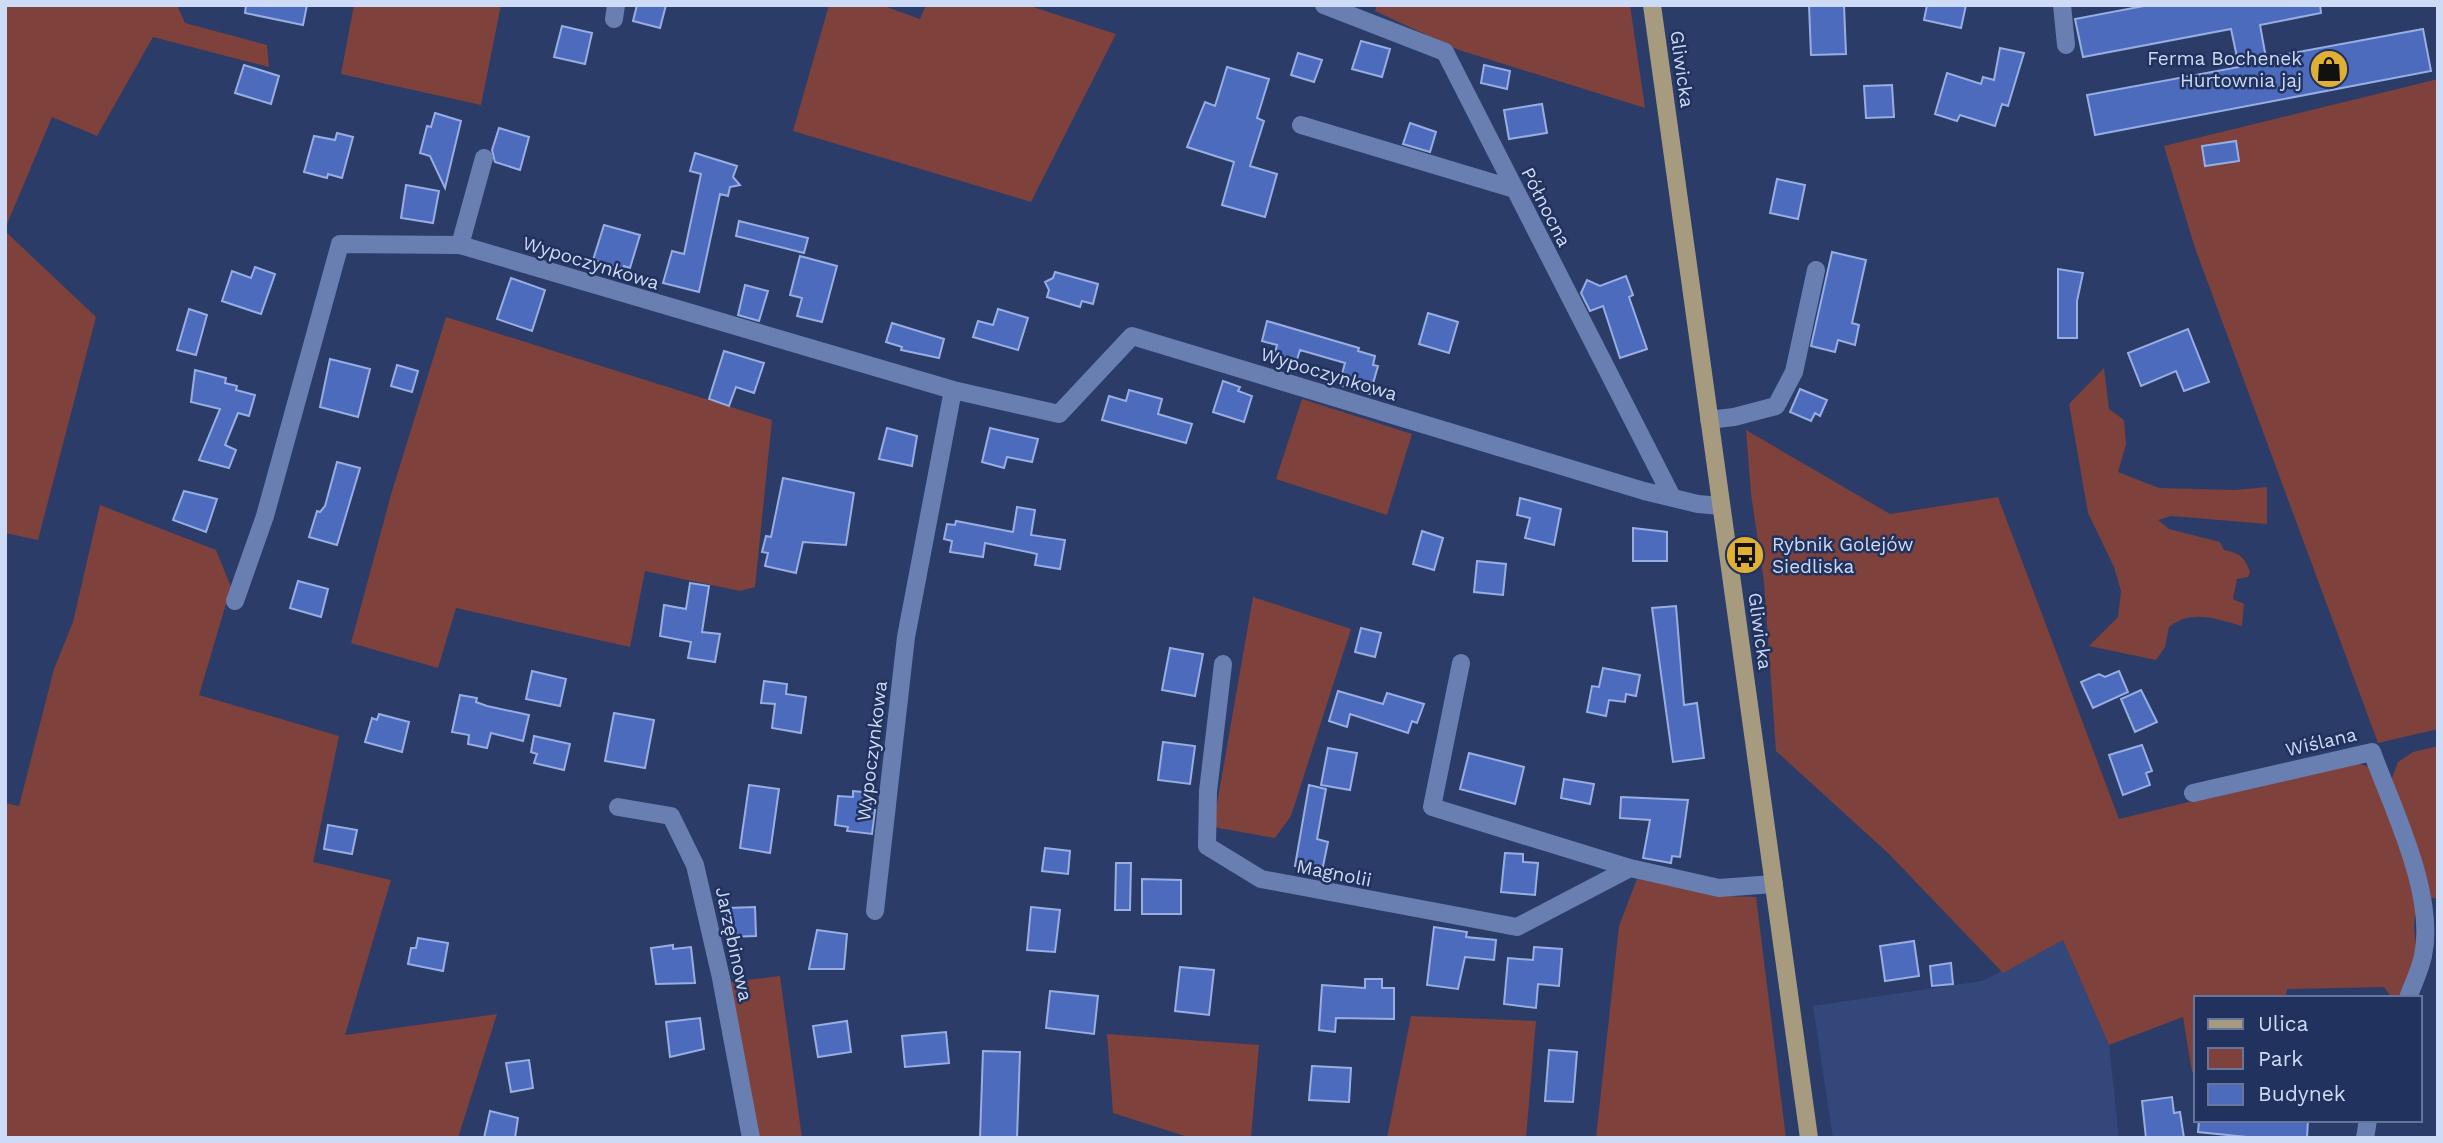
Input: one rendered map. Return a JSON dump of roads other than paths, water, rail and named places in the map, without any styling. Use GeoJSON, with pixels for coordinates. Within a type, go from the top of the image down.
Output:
{"type":"FeatureCollection","features":[{"type":"Feature","properties":{"kind":"main road","name":"Gliwicka"},"geometry":{"type":"LineString","coordinates":[[1652,5],[1809,1138]]}},
{"type":"Feature","properties":{"kind":"street","name":"Północna"},"geometry":{"type":"LineString","coordinates":[[1324,5],[1445,52],[1671,495]]}},
{"type":"Feature","properties":{"kind":"street"},"geometry":{"type":"LineString","coordinates":[[2062,5],[2066,45]]}},
{"type":"Feature","properties":{"kind":"street"},"geometry":{"type":"LineString","coordinates":[[1301,125],[1514,189]]}},
{"type":"Feature","properties":{"kind":"street"},"geometry":{"type":"LineString","coordinates":[[460,245],[484,158]]}},
{"type":"Feature","properties":{"kind":"street","name":"Wypoczynkowa"},"geometry":{"type":"LineString","coordinates":[[235,601],[265,516],[340,244],[460,245],[953,390],[1059,414],[1132,336],[1631,487],[1698,504],[1721,506]]}},
{"type":"Feature","properties":{"kind":"street"},"geometry":{"type":"LineString","coordinates":[[1709,420],[1734,417],[1776,406],[1794,372],[1816,270]]}},
{"type":"Feature","properties":{"kind":"street","name":"Wypoczynkowa"},"geometry":{"type":"LineString","coordinates":[[874,911],[906,637],[953,390]]}},
{"type":"Feature","properties":{"kind":"street"},"geometry":{"type":"LineString","coordinates":[[1461,663],[1432,807],[1630,868],[1719,888],[1774,884]]}},
{"type":"Feature","properties":{"kind":"street","name":"Magnolii"},"geometry":{"type":"LineString","coordinates":[[1223,664],[1208,791],[1207,846],[1261,879],[1517,927],[1630,868]]}},
{"type":"Feature","properties":{"kind":"street","name":"Wiślana"},"geometry":{"type":"LineString","coordinates":[[2193,793],[2372,752],[2419,881],[2424,919],[2423,955],[2409,996]]}},
{"type":"Feature","properties":{"kind":"street","name":"Jarzębinowa"},"geometry":{"type":"LineString","coordinates":[[618,807],[671,816],[695,865],[751,1138]]}},
{"type":"Feature","properties":{"kind":"place","name":"Ferma Bochenek Hurtownia jaj"},"geometry":{"type":"Point","coordinates":[2329,69]}},
{"type":"Feature","properties":{"kind":"place","name":"Rybnik Golejów Siedliska"},"geometry":{"type":"Point","coordinates":[1745,555]}}]}
